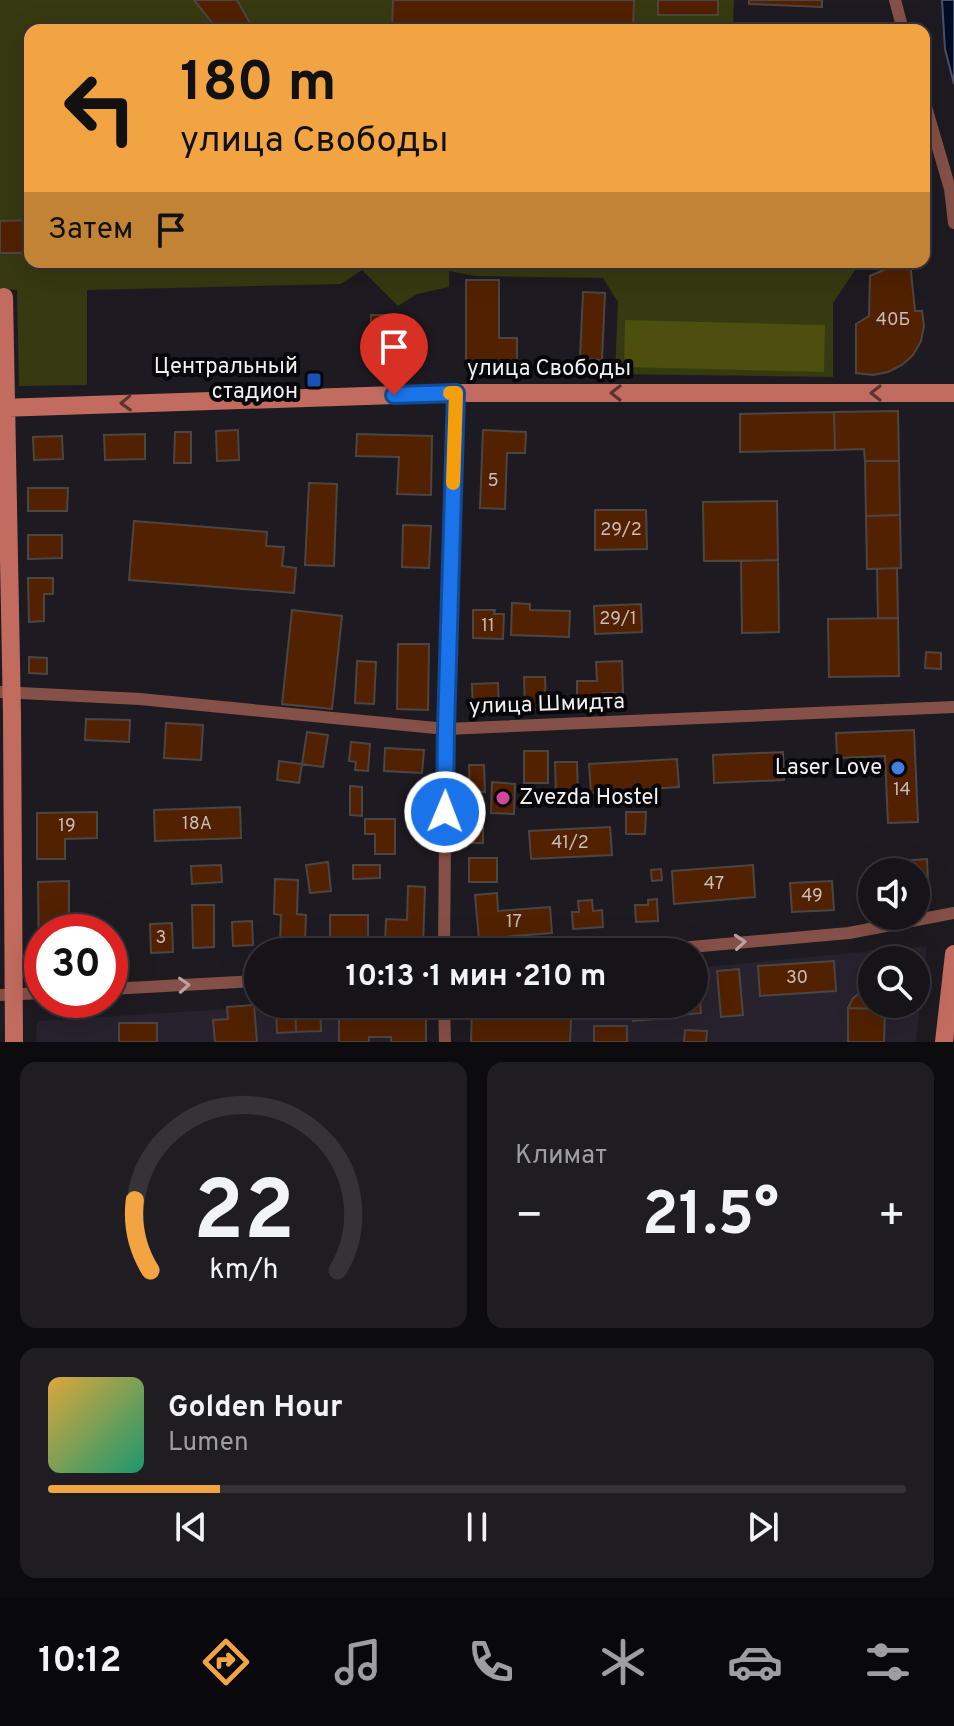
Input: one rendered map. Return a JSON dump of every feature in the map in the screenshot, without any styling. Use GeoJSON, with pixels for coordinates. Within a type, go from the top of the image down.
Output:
{"type":"FeatureCollection","features":[{"type":"Feature","properties":{"kind":"main road"},"geometry":{"type":"LineString","coordinates":[[4,297],[7,995],[14,1042]]}},
{"type":"Feature","properties":{"kind":"main road","name":"улица Свободы"},"geometry":{"type":"LineString","coordinates":[[3,408],[456,393],[954,393]]}},
{"type":"Feature","properties":{"kind":"main road"},"geometry":{"type":"LineString","coordinates":[[944,1042],[954,954]]}},
{"type":"Feature","properties":{"kind":"street"},"geometry":{"type":"LineString","coordinates":[[895,0],[901,24]]}},
{"type":"Feature","properties":{"kind":"street"},"geometry":{"type":"LineString","coordinates":[[930,119],[952,188],[954,223]]}},
{"type":"Feature","properties":{"kind":"street"},"geometry":{"type":"LineString","coordinates":[[444,938],[446,729],[456,393]]}},
{"type":"Feature","properties":{"kind":"street","name":"улица Шмидта"},"geometry":{"type":"LineString","coordinates":[[6,692],[140,699],[446,729],[954,707]]}},
{"type":"Feature","properties":{"kind":"street"},"geometry":{"type":"LineString","coordinates":[[708,945],[849,933],[954,913]]}},
{"type":"Feature","properties":{"kind":"street"},"geometry":{"type":"LineString","coordinates":[[128,988],[244,982]]}},
{"type":"Feature","properties":{"kind":"street"},"geometry":{"type":"LineString","coordinates":[[444,1018],[445,1042]]}},
{"type":"Feature","properties":{"kind":"shaded area"},"geometry":{"type":"Polygon","coordinates":[[[0,0],[734,0],[733,24],[24,24],[24,268],[856,268],[833,303],[833,377],[615,374],[618,302],[603,278],[475,276],[449,271],[449,287],[417,294],[398,306],[362,270],[341,284],[87,290],[87,385],[19,386],[17,290],[0,289],[0,0]]]}},
{"type":"Feature","properties":{"kind":"shaded area"},"geometry":{"type":"Polygon","coordinates":[[[625,320],[825,325],[824,372],[624,367],[625,320]]]}},
{"type":"Feature","properties":{"kind":"shaded area"},"geometry":{"type":"Polygon","coordinates":[[[858,953],[858,1018],[919,1018],[916,1042],[471,1042],[472,1018],[708,1018],[708,967],[858,953]]]}},
{"type":"Feature","properties":{"kind":"shaded area"},"geometry":{"type":"Polygon","coordinates":[[[244,1008],[244,1018],[426,1018],[426,1042],[36,1042],[37,1021],[128,1018],[128,1015],[244,1008]]]}},
{"type":"Feature","properties":{"kind":"water"},"geometry":{"type":"Polygon","coordinates":[[[942,0],[954,0],[954,84],[945,49],[942,0]]]}},
{"type":"Feature","properties":{"kind":"building"},"geometry":{"type":"Polygon","coordinates":[[[194,0],[237,0],[251,24],[213,24],[194,0]]]}},
{"type":"Feature","properties":{"kind":"building"},"geometry":{"type":"Polygon","coordinates":[[[393,0],[634,0],[633,24],[392,24],[393,0]]]}},
{"type":"Feature","properties":{"kind":"building"},"geometry":{"type":"Polygon","coordinates":[[[658,0],[718,0],[718,15],[658,15],[658,0]]]}},
{"type":"Feature","properties":{"kind":"building"},"geometry":{"type":"Polygon","coordinates":[[[749,0],[822,0],[822,7],[749,4],[749,0]]]}},
{"type":"Feature","properties":{"kind":"building"},"geometry":{"type":"Polygon","coordinates":[[[24,220],[24,253],[0,253],[0,221],[24,220]]]}},
{"type":"Feature","properties":{"kind":"building"},"geometry":{"type":"Polygon","coordinates":[[[888,268],[911,268],[915,311],[922,311],[924,326],[921,341],[913,355],[888,372],[873,375],[856,373],[856,324],[869,316],[870,276],[888,268]]]}},
{"type":"Feature","properties":{"kind":"building"},"geometry":{"type":"Polygon","coordinates":[[[466,280],[499,280],[499,338],[517,338],[517,362],[466,361],[466,280]]]}},
{"type":"Feature","properties":{"kind":"building"},"geometry":{"type":"Polygon","coordinates":[[[583,292],[605,293],[602,360],[580,359],[583,292]]]}},
{"type":"Feature","properties":{"kind":"building"},"geometry":{"type":"Polygon","coordinates":[[[371,315],[403,315],[402,357],[371,356],[371,315]]]}},
{"type":"Feature","properties":{"kind":"building"},"geometry":{"type":"Polygon","coordinates":[[[898,411],[899,461],[865,461],[864,449],[835,450],[834,412],[898,411]]]}},
{"type":"Feature","properties":{"kind":"building"},"geometry":{"type":"Polygon","coordinates":[[[834,412],[835,450],[740,452],[740,414],[834,412]]]}},
{"type":"Feature","properties":{"kind":"building"},"geometry":{"type":"Polygon","coordinates":[[[238,430],[239,460],[217,461],[216,431],[238,430]]]}},
{"type":"Feature","properties":{"kind":"building"},"geometry":{"type":"Polygon","coordinates":[[[483,430],[526,432],[525,453],[507,453],[505,509],[480,508],[483,430]]]}},
{"type":"Feature","properties":{"kind":"building"},"geometry":{"type":"Polygon","coordinates":[[[175,432],[191,432],[191,463],[174,463],[175,432]]]}},
{"type":"Feature","properties":{"kind":"building"},"geometry":{"type":"Polygon","coordinates":[[[145,434],[145,459],[105,460],[104,435],[145,434]]]}},
{"type":"Feature","properties":{"kind":"building"},"geometry":{"type":"Polygon","coordinates":[[[357,434],[432,436],[431,495],[397,494],[399,457],[356,456],[357,434]]]}},
{"type":"Feature","properties":{"kind":"building"},"geometry":{"type":"Polygon","coordinates":[[[62,436],[63,459],[34,460],[33,437],[62,436]]]}},
{"type":"Feature","properties":{"kind":"building"},"geometry":{"type":"Polygon","coordinates":[[[865,461],[899,461],[900,515],[866,516],[865,461]]]}},
{"type":"Feature","properties":{"kind":"building"},"geometry":{"type":"Polygon","coordinates":[[[309,483],[337,484],[334,566],[305,565],[309,483]]]}},
{"type":"Feature","properties":{"kind":"building"},"geometry":{"type":"Polygon","coordinates":[[[28,488],[68,488],[67,511],[28,511],[28,488]]]}},
{"type":"Feature","properties":{"kind":"building"},"geometry":{"type":"Polygon","coordinates":[[[777,501],[778,560],[704,561],[703,502],[777,501]]]}},
{"type":"Feature","properties":{"kind":"building"},"geometry":{"type":"Polygon","coordinates":[[[595,510],[646,510],[647,549],[595,550],[595,510]]]}},
{"type":"Feature","properties":{"kind":"building"},"geometry":{"type":"Polygon","coordinates":[[[900,515],[901,568],[867,569],[866,516],[900,515]]]}},
{"type":"Feature","properties":{"kind":"building"},"geometry":{"type":"Polygon","coordinates":[[[134,521],[267,532],[266,546],[284,547],[282,566],[296,568],[294,593],[129,580],[134,521]]]}},
{"type":"Feature","properties":{"kind":"building"},"geometry":{"type":"Polygon","coordinates":[[[403,525],[431,526],[429,568],[402,567],[403,525]]]}},
{"type":"Feature","properties":{"kind":"building"},"geometry":{"type":"Polygon","coordinates":[[[28,535],[62,535],[62,558],[28,559],[28,535]]]}},
{"type":"Feature","properties":{"kind":"building"},"geometry":{"type":"Polygon","coordinates":[[[778,560],[779,632],[742,633],[741,561],[778,560]]]}},
{"type":"Feature","properties":{"kind":"building"},"geometry":{"type":"Polygon","coordinates":[[[897,568],[898,618],[878,618],[877,569],[897,568]]]}},
{"type":"Feature","properties":{"kind":"building"},"geometry":{"type":"Polygon","coordinates":[[[28,578],[53,578],[53,594],[44,594],[44,621],[29,622],[28,578]]]}},
{"type":"Feature","properties":{"kind":"building"},"geometry":{"type":"Polygon","coordinates":[[[512,603],[530,604],[530,610],[570,611],[569,637],[511,635],[512,603]]]}},
{"type":"Feature","properties":{"kind":"building"},"geometry":{"type":"Polygon","coordinates":[[[641,604],[642,632],[595,634],[594,606],[641,604]]]}},
{"type":"Feature","properties":{"kind":"building"},"geometry":{"type":"Polygon","coordinates":[[[292,610],[342,616],[332,709],[282,704],[292,610]]]}},
{"type":"Feature","properties":{"kind":"building"},"geometry":{"type":"Polygon","coordinates":[[[473,610],[495,610],[494,614],[504,614],[503,639],[473,638],[473,610]]]}},
{"type":"Feature","properties":{"kind":"building"},"geometry":{"type":"Polygon","coordinates":[[[898,618],[899,676],[829,677],[828,619],[898,618]]]}},
{"type":"Feature","properties":{"kind":"building"},"geometry":{"type":"Polygon","coordinates":[[[398,644],[429,644],[428,710],[397,709],[398,644]]]}},
{"type":"Feature","properties":{"kind":"building"},"geometry":{"type":"Polygon","coordinates":[[[926,652],[941,653],[941,669],[925,668],[926,652]]]}},
{"type":"Feature","properties":{"kind":"building"},"geometry":{"type":"Polygon","coordinates":[[[29,657],[47,658],[47,674],[29,673],[29,657]]]}},
{"type":"Feature","properties":{"kind":"building"},"geometry":{"type":"Polygon","coordinates":[[[357,661],[376,662],[374,704],[355,703],[357,661]]]}},
{"type":"Feature","properties":{"kind":"building"},"geometry":{"type":"Polygon","coordinates":[[[622,661],[623,693],[602,693],[602,705],[577,706],[577,681],[597,681],[596,662],[622,661]]]}},
{"type":"Feature","properties":{"kind":"building"},"geometry":{"type":"Polygon","coordinates":[[[524,677],[545,677],[546,709],[525,710],[524,677]]]}},
{"type":"Feature","properties":{"kind":"building"},"geometry":{"type":"Polygon","coordinates":[[[498,683],[499,711],[473,712],[472,684],[498,683]]]}},
{"type":"Feature","properties":{"kind":"building"},"geometry":{"type":"Polygon","coordinates":[[[86,719],[130,720],[129,742],[85,740],[86,719]]]}},
{"type":"Feature","properties":{"kind":"building"},"geometry":{"type":"Polygon","coordinates":[[[166,723],[203,725],[201,760],[164,758],[166,723]]]}},
{"type":"Feature","properties":{"kind":"building"},"geometry":{"type":"Polygon","coordinates":[[[914,730],[918,822],[888,823],[885,756],[837,758],[836,733],[914,730]]]}},
{"type":"Feature","properties":{"kind":"building"},"geometry":{"type":"Polygon","coordinates":[[[307,732],[328,735],[323,767],[302,764],[307,732]]]}},
{"type":"Feature","properties":{"kind":"building"},"geometry":{"type":"Polygon","coordinates":[[[351,742],[370,744],[368,771],[355,770],[356,762],[349,761],[351,742]]]}},
{"type":"Feature","properties":{"kind":"building"},"geometry":{"type":"Polygon","coordinates":[[[385,748],[424,750],[422,773],[384,771],[385,748]]]}},
{"type":"Feature","properties":{"kind":"building"},"geometry":{"type":"Polygon","coordinates":[[[524,751],[548,751],[548,783],[524,783],[524,751]]]}},
{"type":"Feature","properties":{"kind":"building"},"geometry":{"type":"Polygon","coordinates":[[[783,752],[784,780],[714,783],[713,755],[783,752]]]}},
{"type":"Feature","properties":{"kind":"building"},"geometry":{"type":"Polygon","coordinates":[[[677,759],[679,787],[591,793],[589,764],[677,759]]]}},
{"type":"Feature","properties":{"kind":"building"},"geometry":{"type":"Polygon","coordinates":[[[279,761],[302,764],[299,783],[277,780],[279,761]]]}},
{"type":"Feature","properties":{"kind":"building"},"geometry":{"type":"Polygon","coordinates":[[[555,762],[577,762],[578,794],[556,794],[555,762]]]}},
{"type":"Feature","properties":{"kind":"building"},"geometry":{"type":"Polygon","coordinates":[[[469,765],[484,765],[485,792],[470,792],[469,765]]]}},
{"type":"Feature","properties":{"kind":"building","name":"Zvezda Hostel"},"geometry":{"type":"Polygon","coordinates":[[[492,782],[515,784],[514,814],[491,813],[492,782]]]}},
{"type":"Feature","properties":{"kind":"building"},"geometry":{"type":"Polygon","coordinates":[[[350,786],[362,787],[362,816],[350,815],[350,786]]]}},
{"type":"Feature","properties":{"kind":"building"},"geometry":{"type":"Polygon","coordinates":[[[240,807],[241,838],[155,841],[154,810],[240,807]]]}},
{"type":"Feature","properties":{"kind":"building"},"geometry":{"type":"Polygon","coordinates":[[[97,812],[97,838],[65,839],[65,859],[37,859],[37,813],[97,812]]]}},
{"type":"Feature","properties":{"kind":"building"},"geometry":{"type":"Polygon","coordinates":[[[626,812],[646,812],[645,834],[626,834],[626,812]]]}},
{"type":"Feature","properties":{"kind":"building"},"geometry":{"type":"Polygon","coordinates":[[[365,819],[395,819],[395,854],[375,854],[375,834],[365,834],[365,819]]]}},
{"type":"Feature","properties":{"kind":"building"},"geometry":{"type":"Polygon","coordinates":[[[468,821],[483,821],[483,843],[468,843],[468,821]]]}},
{"type":"Feature","properties":{"kind":"building"},"geometry":{"type":"Polygon","coordinates":[[[610,827],[612,855],[531,859],[529,831],[610,827]]]}},
{"type":"Feature","properties":{"kind":"building"},"geometry":{"type":"Polygon","coordinates":[[[469,858],[497,858],[497,882],[469,882],[469,858]]]}},
{"type":"Feature","properties":{"kind":"building"},"geometry":{"type":"Polygon","coordinates":[[[328,862],[331,891],[310,893],[306,865],[328,862]]]}},
{"type":"Feature","properties":{"kind":"building"},"geometry":{"type":"Polygon","coordinates":[[[221,865],[222,882],[192,884],[191,866],[221,865]]]}},
{"type":"Feature","properties":{"kind":"building"},"geometry":{"type":"Polygon","coordinates":[[[353,865],[380,865],[380,878],[353,879],[353,865]]]}},
{"type":"Feature","properties":{"kind":"building"},"geometry":{"type":"Polygon","coordinates":[[[753,865],[755,897],[674,904],[672,871],[753,865]]]}},
{"type":"Feature","properties":{"kind":"building"},"geometry":{"type":"Polygon","coordinates":[[[661,869],[662,880],[652,881],[651,870],[661,869]]]}},
{"type":"Feature","properties":{"kind":"building"},"geometry":{"type":"Polygon","coordinates":[[[275,879],[298,880],[297,914],[306,915],[305,938],[280,938],[281,915],[274,914],[275,879]]]}},
{"type":"Feature","properties":{"kind":"building"},"geometry":{"type":"Polygon","coordinates":[[[69,881],[69,914],[38,914],[38,882],[69,881]]]}},
{"type":"Feature","properties":{"kind":"building"},"geometry":{"type":"Polygon","coordinates":[[[832,881],[834,910],[792,912],[790,883],[832,881]]]}},
{"type":"Feature","properties":{"kind":"building"},"geometry":{"type":"Polygon","coordinates":[[[408,886],[425,887],[423,938],[385,938],[386,919],[407,920],[408,886]]]}},
{"type":"Feature","properties":{"kind":"building"},"geometry":{"type":"Polygon","coordinates":[[[497,893],[498,911],[550,907],[552,933],[479,938],[475,895],[497,893]]]}},
{"type":"Feature","properties":{"kind":"building"},"geometry":{"type":"Polygon","coordinates":[[[657,899],[658,921],[636,922],[635,905],[648,905],[648,900],[657,899]]]}},
{"type":"Feature","properties":{"kind":"building"},"geometry":{"type":"Polygon","coordinates":[[[592,900],[593,911],[602,910],[603,927],[573,929],[572,912],[579,912],[578,901],[592,900]]]}},
{"type":"Feature","properties":{"kind":"building"},"geometry":{"type":"Polygon","coordinates":[[[192,905],[214,905],[214,947],[193,948],[192,905]]]}},
{"type":"Feature","properties":{"kind":"building"},"geometry":{"type":"Polygon","coordinates":[[[330,915],[368,915],[368,938],[330,938],[330,915]]]}},
{"type":"Feature","properties":{"kind":"building"},"geometry":{"type":"Polygon","coordinates":[[[252,921],[253,938],[244,938],[244,945],[233,946],[232,922],[252,921]]]}},
{"type":"Feature","properties":{"kind":"building"},"geometry":{"type":"Polygon","coordinates":[[[172,923],[173,952],[151,953],[150,924],[172,923]]]}},
{"type":"Feature","properties":{"kind":"building"},"geometry":{"type":"Polygon","coordinates":[[[834,961],[836,991],[760,996],[758,966],[834,961]]]}},
{"type":"Feature","properties":{"kind":"building"},"geometry":{"type":"Polygon","coordinates":[[[739,969],[743,1015],[721,1017],[717,971],[739,969]]]}},
{"type":"Feature","properties":{"kind":"building"},"geometry":{"type":"Polygon","coordinates":[[[858,995],[858,1008],[848,1008],[858,995]]]}},
{"type":"Feature","properties":{"kind":"building"},"geometry":{"type":"Polygon","coordinates":[[[244,1006],[244,1018],[255,1018],[257,1042],[215,1042],[213,1020],[228,1019],[227,1007],[244,1006]]]}},
{"type":"Feature","properties":{"kind":"building"},"geometry":{"type":"Polygon","coordinates":[[[848,1008],[858,1008],[858,1018],[885,1018],[884,1042],[848,1042],[848,1008]]]}},
{"type":"Feature","properties":{"kind":"building"},"geometry":{"type":"Polygon","coordinates":[[[276,1018],[295,1018],[296,1032],[277,1033],[276,1018]]]}},
{"type":"Feature","properties":{"kind":"building"},"geometry":{"type":"Polygon","coordinates":[[[295,1018],[321,1018],[321,1031],[296,1032],[295,1018]]]}},
{"type":"Feature","properties":{"kind":"building"},"geometry":{"type":"Polygon","coordinates":[[[339,1018],[426,1018],[426,1042],[391,1042],[391,1037],[369,1037],[369,1042],[339,1042],[339,1018]]]}},
{"type":"Feature","properties":{"kind":"building"},"geometry":{"type":"Polygon","coordinates":[[[472,1018],[579,1018],[571,1019],[570,1042],[471,1042],[472,1018]]]}},
{"type":"Feature","properties":{"kind":"building"},"geometry":{"type":"Polygon","coordinates":[[[633,1018],[668,1018],[633,1021],[633,1018]]]}},
{"type":"Feature","properties":{"kind":"building"},"geometry":{"type":"Polygon","coordinates":[[[119,1023],[157,1023],[157,1042],[119,1042],[119,1023]]]}},
{"type":"Feature","properties":{"kind":"building"},"geometry":{"type":"Polygon","coordinates":[[[594,1026],[627,1026],[627,1042],[594,1042],[594,1026]]]}},
{"type":"Feature","properties":{"kind":"building"},"geometry":{"type":"Polygon","coordinates":[[[685,1030],[707,1031],[706,1042],[684,1042],[685,1030]]]}},
{"type":"Feature","properties":{"kind":"slow traffic"},"geometry":{"type":"LineString","coordinates":[[450,393],[456,393],[453,483]]}},
{"type":"Feature","properties":{"kind":"place","name":"Центральный стадион"},"geometry":{"type":"Point","coordinates":[314,380]}},
{"type":"Feature","properties":{"kind":"place","name":"Laser Love"},"geometry":{"type":"Point","coordinates":[898,768]}},
{"type":"Feature","properties":{"kind":"place","name":"Zvezda Hostel"},"geometry":{"type":"Point","coordinates":[503,798]}},
{"type":"Feature","properties":{"kind":"route"},"geometry":{"type":"LineString","coordinates":[[394,395],[456,393],[445,812]]}}]}
